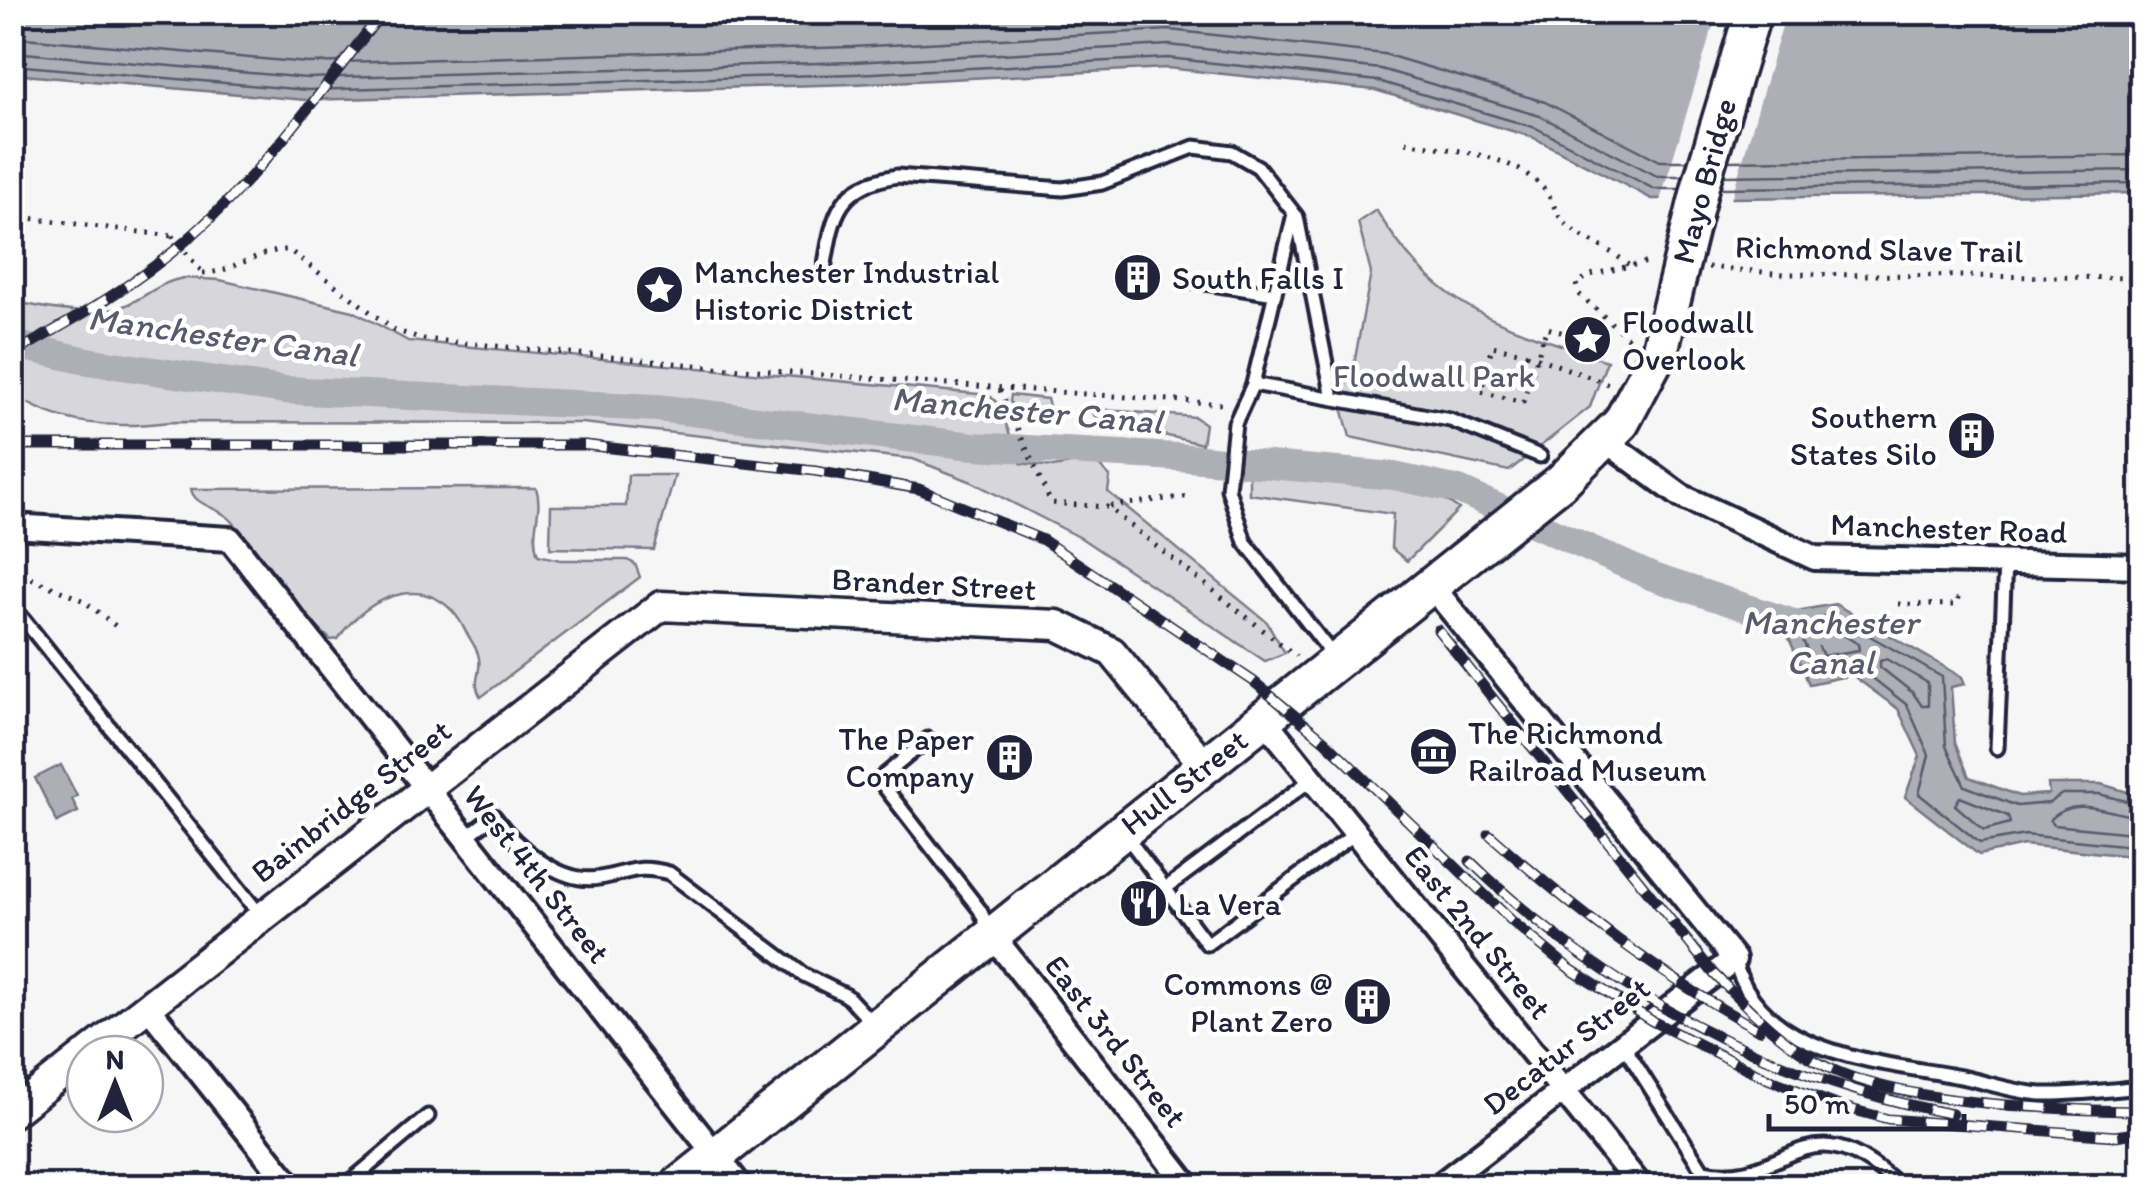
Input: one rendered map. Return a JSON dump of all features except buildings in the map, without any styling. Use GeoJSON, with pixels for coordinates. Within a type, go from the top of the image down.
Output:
{"type":"FeatureCollection","features":[{"type":"Feature","properties":{"kind":"main road","name":"Mayo Bridge"},"geometry":{"type":"LineString","coordinates":[[1644,344],[1701,184],[1753,12]]}},
{"type":"Feature","properties":{"kind":"main road","name":"Hull Street"},"geometry":{"type":"LineString","coordinates":[[678,1186],[1477,549],[1551,469],[1606,441],[1632,406],[1644,344]]}},
{"type":"Feature","properties":{"kind":"street","name":"Manchester Road"},"geometry":{"type":"LineString","coordinates":[[1606,441],[1681,496],[1815,558],[2142,566]]}},
{"type":"Feature","properties":{"kind":"street","name":"West 4th Street"},"geometry":{"type":"LineString","coordinates":[[12,526],[230,539],[740,1186]]}},
{"type":"Feature","properties":{"kind":"street"},"geometry":{"type":"LineString","coordinates":[[1432,585],[1734,959]]}},
{"type":"Feature","properties":{"kind":"street","name":"Bainbridge Street"},"geometry":{"type":"LineString","coordinates":[[113,1034],[426,785],[661,606]]}},
{"type":"Feature","properties":{"kind":"street","name":"Brander Street"},"geometry":{"type":"LineString","coordinates":[[661,606],[1056,625],[1112,652],[1204,765]]}},
{"type":"Feature","properties":{"kind":"street","name":"East 2nd Street"},"geometry":{"type":"LineString","coordinates":[[1264,719],[1640,1186]]}},
{"type":"Feature","properties":{"kind":"street","name":"East 3rd Street"},"geometry":{"type":"LineString","coordinates":[[992,935],[1188,1186]]}},
{"type":"Feature","properties":{"kind":"street","name":"Decatur Street"},"geometry":{"type":"LineString","coordinates":[[1440,1186],[1734,959]]}},
{"type":"Feature","properties":{"kind":"street"},"geometry":{"type":"LineString","coordinates":[[148,1006],[290,1186]]}},
{"type":"Feature","properties":{"kind":"street","name":"Bainbridge Street"},"geometry":{"type":"LineString","coordinates":[[12,1113],[65,1071]]}},
{"type":"Feature","properties":{"kind":"lane"},"geometry":{"type":"LineString","coordinates":[[824,270],[831,226],[842,201],[856,189],[897,176],[1064,190],[1102,184],[1176,153],[1212,146],[1258,167],[1294,213],[1306,248],[1333,398]]}},
{"type":"Feature","properties":{"kind":"lane"},"geometry":{"type":"LineString","coordinates":[[1294,213],[1254,384],[1235,423],[1228,489],[1245,542],[1337,661]]}},
{"type":"Feature","properties":{"kind":"lane"},"geometry":{"type":"LineString","coordinates":[[1186,280],[1275,294]]}},
{"type":"Feature","properties":{"kind":"lane"},"geometry":{"type":"LineString","coordinates":[[1254,384],[1450,420],[1551,469]]}},
{"type":"Feature","properties":{"kind":"lane"},"geometry":{"type":"LineString","coordinates":[[1996,748],[2005,562]]}},
{"type":"Feature","properties":{"kind":"lane"},"geometry":{"type":"LineString","coordinates":[[12,605],[261,916]]}},
{"type":"Feature","properties":{"kind":"lane"},"geometry":{"type":"LineString","coordinates":[[928,740],[878,780],[980,910],[992,935]]}},
{"type":"Feature","properties":{"kind":"lane"},"geometry":{"type":"LineString","coordinates":[[1166,888],[1312,779]]}},
{"type":"Feature","properties":{"kind":"lane"},"geometry":{"type":"LineString","coordinates":[[466,837],[494,816],[510,839],[569,877],[596,879],[641,866],[668,873],[804,975],[847,996],[876,1028]]}},
{"type":"Feature","properties":{"kind":"lane"},"geometry":{"type":"LineString","coordinates":[[1122,831],[1207,944],[1356,833]]}},
{"type":"Feature","properties":{"kind":"lane"},"geometry":{"type":"LineString","coordinates":[[1734,959],[1740,983],[1779,1021],[1798,1037],[1846,1056],[2039,1094],[2142,1087]]}},
{"type":"Feature","properties":{"kind":"lane"},"geometry":{"type":"LineString","coordinates":[[1622,1044],[1703,1171],[1722,1175],[1756,1167],[1807,1145],[1848,1150],[1872,1160],[1899,1186]]}},
{"type":"Feature","properties":{"kind":"lane"},"geometry":{"type":"LineString","coordinates":[[345,1186],[428,1116]]}},
{"type":"Feature","properties":{"kind":"path"},"geometry":{"type":"LineString","coordinates":[[1406,142],[1476,154],[1524,170],[1546,191],[1564,224],[1611,248],[1628,265]]}},
{"type":"Feature","properties":{"kind":"path"},"geometry":{"type":"LineString","coordinates":[[12,216],[172,236],[203,273],[218,273],[265,253],[289,250],[406,336],[1000,389],[1242,406]]}},
{"type":"Feature","properties":{"kind":"path"},"geometry":{"type":"LineString","coordinates":[[1644,344],[1579,294],[1576,284],[1590,275],[1628,265],[1669,263]]}},
{"type":"Feature","properties":{"kind":"path","name":"Richmond Slave Trail"},"geometry":{"type":"LineString","coordinates":[[1707,267],[1784,274],[2142,278]]}},
{"type":"Feature","properties":{"kind":"path"},"geometry":{"type":"LineString","coordinates":[[1604,344],[1547,328],[1544,336],[1524,402],[1481,392],[1492,346],[1527,354],[1608,384]]}},
{"type":"Feature","properties":{"kind":"path"},"geometry":{"type":"LineString","coordinates":[[1000,389],[1051,503],[1107,507],[1191,496]]}},
{"type":"Feature","properties":{"kind":"path"},"geometry":{"type":"LineString","coordinates":[[1107,507],[1296,656]]}},
{"type":"Feature","properties":{"kind":"path"},"geometry":{"type":"LineString","coordinates":[[12,570],[84,601],[118,628]]}},
{"type":"Feature","properties":{"kind":"path"},"geometry":{"type":"LineString","coordinates":[[1898,604],[1956,605],[1960,592]]}},
{"type":"Feature","properties":{"kind":"green space","name":"Floodwall Park"},"geometry":{"type":"Polygon","coordinates":[[[1376,210],[1400,245],[1449,294],[1503,324],[1607,361],[1590,407],[1509,471],[1350,437],[1340,400],[1354,364],[1371,273],[1358,222],[1376,210]]]}},
{"type":"Feature","properties":{"kind":"green space"},"geometry":{"type":"Polygon","coordinates":[[[184,278],[220,280],[353,311],[408,341],[989,395],[998,404],[1021,463],[1053,467],[1094,460],[1110,477],[1108,492],[1267,622],[1285,653],[1265,661],[1081,538],[972,482],[913,459],[582,423],[108,425],[49,413],[13,394],[13,301],[63,310],[102,311],[123,306],[184,278]]]}},
{"type":"Feature","properties":{"kind":"green space"},"geometry":{"type":"Polygon","coordinates":[[[1011,395],[1047,399],[1051,413],[1021,413],[1010,402],[1011,395]]]}},
{"type":"Feature","properties":{"kind":"green space"},"geometry":{"type":"Polygon","coordinates":[[[1090,411],[1195,417],[1205,424],[1202,444],[1099,420],[1090,411]]]}},
{"type":"Feature","properties":{"kind":"green space"},"geometry":{"type":"Polygon","coordinates":[[[1249,469],[1337,483],[1420,489],[1459,509],[1407,561],[1391,548],[1393,514],[1249,494],[1249,469]]]}},
{"type":"Feature","properties":{"kind":"green space"},"geometry":{"type":"Polygon","coordinates":[[[628,475],[675,475],[654,550],[550,548],[551,506],[626,506],[628,475]]]}},
{"type":"Feature","properties":{"kind":"green space"},"geometry":{"type":"Polygon","coordinates":[[[536,488],[538,555],[561,560],[627,560],[635,564],[640,577],[481,697],[477,687],[477,651],[452,611],[437,599],[420,593],[383,600],[366,609],[338,639],[331,640],[231,520],[202,503],[191,489],[536,488]]]}},
{"type":"Feature","properties":{"kind":"water"},"geometry":{"type":"Polygon","coordinates":[[[12,13],[2141,13],[2141,193],[1652,199],[1532,137],[1375,90],[1167,68],[854,84],[306,100],[13,74],[12,13]]]}},
{"type":"Feature","properties":{"kind":"water","name":"Manchester Canal"},"geometry":{"type":"Polygon","coordinates":[[[1835,604],[1962,677],[1965,684],[1951,687],[1955,743],[1969,777],[2019,796],[2049,794],[2048,784],[2101,784],[2141,796],[2141,857],[2024,845],[1979,855],[1905,797],[1920,756],[1898,709],[1852,675],[1809,684],[1784,627],[1797,611],[1835,604]]]}},
{"type":"Feature","properties":{"kind":"water"},"geometry":{"type":"Polygon","coordinates":[[[61,765],[77,796],[72,799],[78,812],[57,822],[35,778],[61,765]]]}},
{"type":"Feature","properties":{"kind":"pier"},"geometry":{"type":"Polygon","coordinates":[[[1717,13],[1786,13],[1730,203],[1659,204],[1717,13]]]}},
{"type":"Feature","properties":{"kind":"waterway","name":"Manchester Canal"},"geometry":{"type":"LineString","coordinates":[[12,344],[87,361],[284,390],[657,408],[973,446],[1178,457],[1394,476],[1459,490],[1653,577],[1824,633]]}},
{"type":"Feature","properties":{"kind":"railway"},"geometry":{"type":"LineString","coordinates":[[12,354],[132,282],[198,230],[272,153],[383,12]]}},
{"type":"Feature","properties":{"kind":"railway"},"geometry":{"type":"LineString","coordinates":[[12,445],[585,445],[815,471],[919,489],[1043,540],[1253,681],[1324,740],[1514,923],[1570,969],[1652,1021],[1768,1079],[1839,1106],[1888,1119],[2115,1136],[2142,1132]]}},
{"type":"Feature","properties":{"kind":"railway"},"geometry":{"type":"LineString","coordinates":[[1438,630],[1714,974],[1795,1047],[1825,1066],[1857,1079],[1936,1097],[2067,1109],[2142,1111]]}},
{"type":"Feature","properties":{"kind":"railway"},"geometry":{"type":"LineString","coordinates":[[1489,834],[1618,940],[1759,1030]]}},
{"type":"Feature","properties":{"kind":"railway"},"geometry":{"type":"LineString","coordinates":[[1470,861],[1576,951],[1692,1023],[1818,1078],[1952,1114]]}},
{"type":"Feature","properties":{"kind":"place","name":"South Falls I"},"geometry":{"type":"Point","coordinates":[1137,278]}},
{"type":"Feature","properties":{"kind":"place","name":"Manchester Industrial Historic District"},"geometry":{"type":"Point","coordinates":[659,290]}},
{"type":"Feature","properties":{"kind":"place","name":"Floodwall Overlook"},"geometry":{"type":"Point","coordinates":[1587,340]}},
{"type":"Feature","properties":{"kind":"place","name":"Southern States Silo"},"geometry":{"type":"Point","coordinates":[1972,435]}},
{"type":"Feature","properties":{"kind":"place","name":"The Richmond Railroad Museum"},"geometry":{"type":"Point","coordinates":[1433,751]}},
{"type":"Feature","properties":{"kind":"place","name":"The Paper Company"},"geometry":{"type":"Point","coordinates":[1009,757]}},
{"type":"Feature","properties":{"kind":"place","name":"La Vera"},"geometry":{"type":"Point","coordinates":[1143,904]}},
{"type":"Feature","properties":{"kind":"place","name":"Commons @ Plant Zero"},"geometry":{"type":"Point","coordinates":[1368,1002]}}]}
